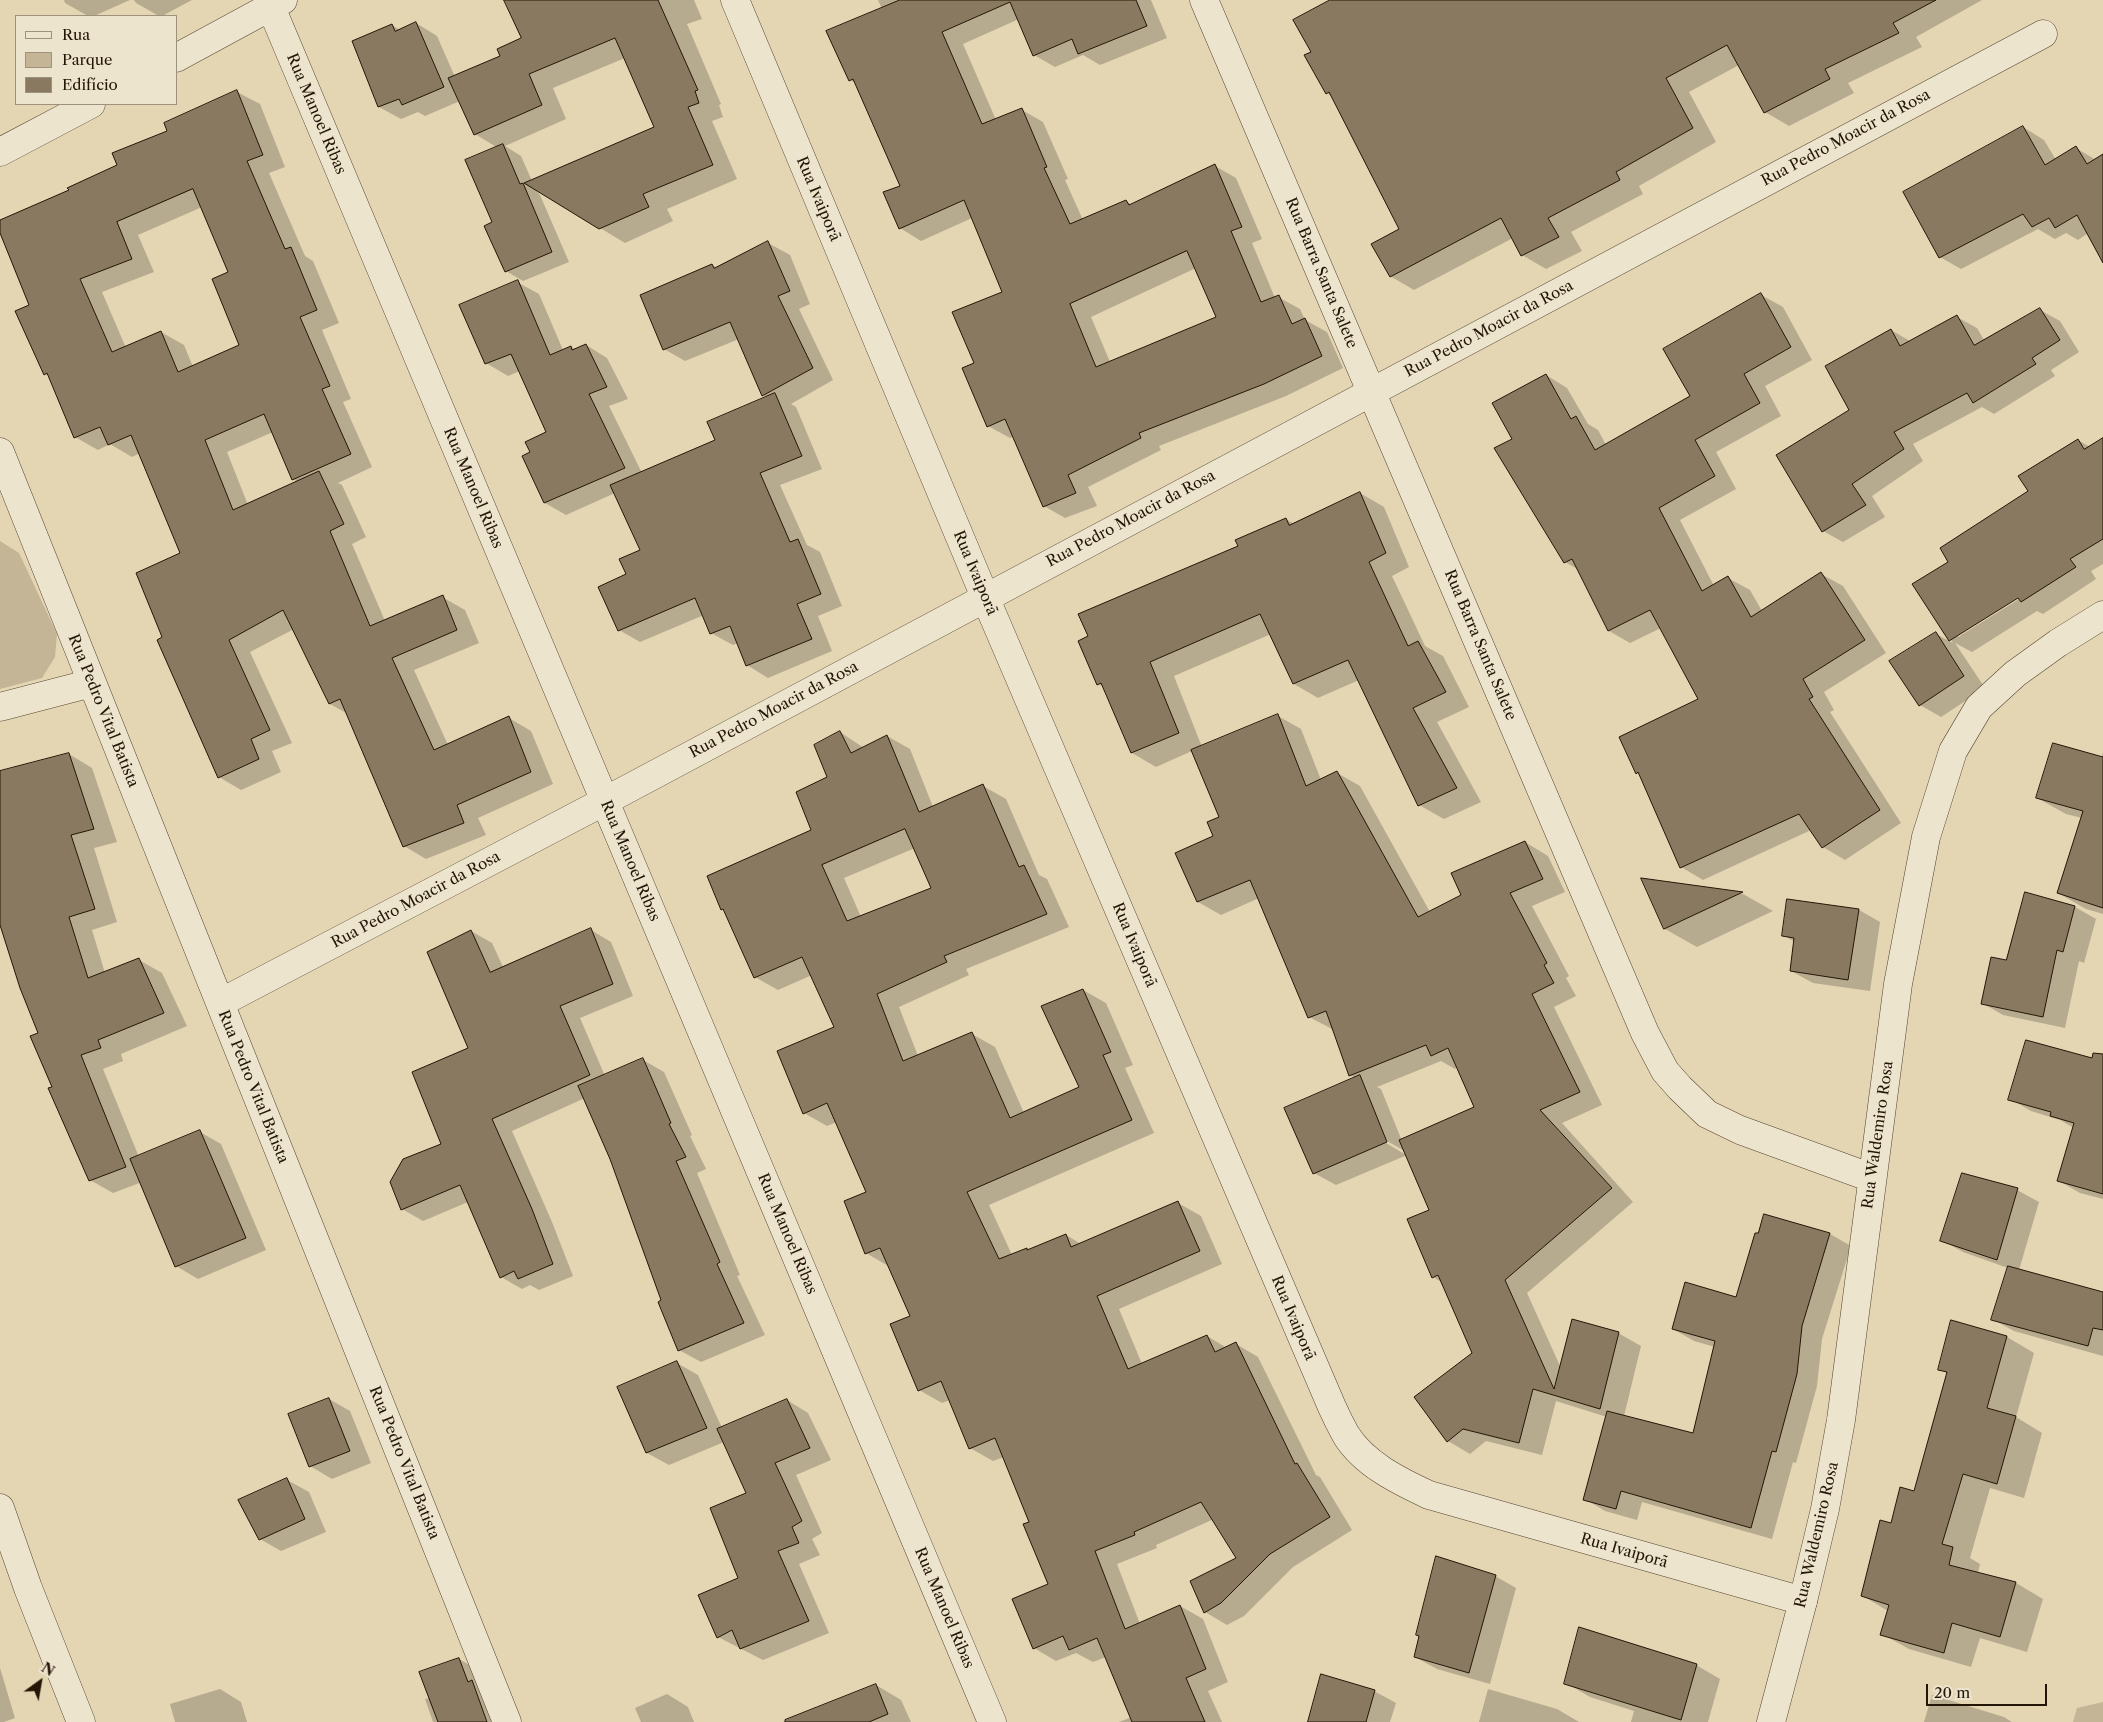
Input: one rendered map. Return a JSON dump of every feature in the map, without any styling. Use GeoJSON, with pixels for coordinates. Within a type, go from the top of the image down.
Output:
{"type":"FeatureCollection","features":[{"type":"Feature","properties":{"kind":"street","name":"Rua Ivaiporã"},"geometry":{"type":"LineString","coordinates":[[735,0],[985,597],[1328,1398],[1347,1436],[1363,1455],[1399,1481],[1429,1495],[1803,1601]]}},
{"type":"Feature","properties":{"kind":"street","name":"Rua Barra Santa Salete"},"geometry":{"type":"LineString","coordinates":[[1204,0],[1645,1033],[1665,1071],[1707,1114],[1740,1130],[1872,1178]]}},
{"type":"Feature","properties":{"kind":"street"},"geometry":{"type":"LineString","coordinates":[[178,57],[274,2]]}},
{"type":"Feature","properties":{"kind":"street","name":"Rua Manoel Ribas"},"geometry":{"type":"LineString","coordinates":[[274,2],[604,801],[992,1722]]}},
{"type":"Feature","properties":{"kind":"street","name":"Rua Pedro Moacir da Rosa"},"geometry":{"type":"LineString","coordinates":[[220,1003],[604,801],[2042,34]]}},
{"type":"Feature","properties":{"kind":"street"},"geometry":{"type":"LineString","coordinates":[[0,152],[88,105]]}},
{"type":"Feature","properties":{"kind":"street","name":"Rua Pedro Vital Batista"},"geometry":{"type":"LineString","coordinates":[[0,452],[7,489],[92,682],[507,1722]]}},
{"type":"Feature","properties":{"kind":"street","name":"Rua Waldemiro Rosa"},"geometry":{"type":"LineString","coordinates":[[1771,1722],[1825,1509],[1842,1420],[1898,984],[1926,837],[1953,751],[1979,707],[2015,674],[2058,643],[2103,615]]}},
{"type":"Feature","properties":{"kind":"street"},"geometry":{"type":"LineString","coordinates":[[0,708],[92,682]]}},
{"type":"Feature","properties":{"kind":"street"},"geometry":{"type":"LineString","coordinates":[[0,1508],[28,1588],[81,1722]]}},
{"type":"Feature","properties":{"kind":"green space"},"geometry":{"type":"Polygon","coordinates":[[[0,541],[19,553],[57,634],[55,657],[42,678],[0,689],[0,541]]]}},
{"type":"Feature","properties":{"kind":"green space"},"geometry":{"type":"Polygon","coordinates":[[[2103,1702],[2103,1722],[2073,1722],[2077,1708],[2103,1702]]]}},
{"type":"Feature","properties":{"kind":"building"},"geometry":{"type":"Polygon","coordinates":[[[504,0],[658,0],[698,90],[695,91],[699,103],[688,107],[713,165],[643,194],[649,207],[599,229],[524,183],[654,127],[615,38],[529,74],[542,105],[474,135],[448,78],[500,56],[497,49],[521,38],[504,0]]]}},
{"type":"Feature","properties":{"kind":"building"},"geometry":{"type":"Polygon","coordinates":[[[900,0],[1136,0],[1147,26],[1078,54],[1072,39],[1033,56],[1010,2],[942,32],[982,124],[1022,108],[1047,167],[1044,168],[1070,224],[1126,200],[1129,205],[1215,164],[1242,227],[1231,231],[1261,302],[1279,295],[1292,324],[1305,318],[1322,356],[1264,384],[1139,433],[1141,438],[1068,475],[1076,493],[1043,507],[1005,419],[987,427],[962,368],[974,363],[952,312],[1002,292],[964,200],[899,229],[883,192],[900,186],[853,79],[849,81],[826,31],[900,0]],[[1187,251],[1070,304],[1096,367],[1216,317],[1187,251]]]}},
{"type":"Feature","properties":{"kind":"building"},"geometry":{"type":"Polygon","coordinates":[[[1330,0],[1936,0],[1893,23],[1899,33],[1825,69],[1830,79],[1764,113],[1727,45],[1666,78],[1693,128],[1616,172],[1620,180],[1548,218],[1559,237],[1521,256],[1501,218],[1390,277],[1371,244],[1399,229],[1329,92],[1326,94],[1304,55],[1311,52],[1293,20],[1330,0]]]}},
{"type":"Feature","properties":{"kind":"building"},"geometry":{"type":"Polygon","coordinates":[[[416,22],[444,87],[402,105],[399,99],[378,107],[352,41],[392,24],[395,31],[416,22]]]}},
{"type":"Feature","properties":{"kind":"building"},"geometry":{"type":"Polygon","coordinates":[[[237,90],[263,155],[247,161],[285,249],[291,247],[317,310],[300,317],[330,386],[322,389],[351,454],[292,480],[264,414],[205,440],[233,510],[319,471],[344,524],[330,531],[370,626],[443,595],[457,630],[392,658],[434,750],[509,716],[531,772],[457,805],[464,823],[403,847],[340,699],[329,704],[283,610],[229,640],[270,730],[251,739],[259,759],[218,778],[157,640],[162,637],[136,573],[180,553],[131,435],[108,445],[100,427],[74,438],[47,373],[44,375],[15,311],[29,305],[0,233],[0,220],[69,190],[67,188],[117,165],[112,153],[167,131],[164,123],[237,90]],[[193,189],[117,222],[132,259],[80,279],[112,352],[161,331],[178,372],[239,345],[212,279],[228,272],[193,189]]]}},
{"type":"Feature","properties":{"kind":"building"},"geometry":{"type":"Polygon","coordinates":[[[2023,126],[2045,165],[2076,146],[2087,164],[2103,154],[2103,263],[2077,215],[2055,228],[2049,218],[2032,227],[2023,214],[1939,258],[1903,192],[2023,126]]]}},
{"type":"Feature","properties":{"kind":"building"},"geometry":{"type":"Polygon","coordinates":[[[503,144],[520,184],[523,183],[552,252],[505,272],[484,226],[492,222],[465,160],[503,144]]]}},
{"type":"Feature","properties":{"kind":"building"},"geometry":{"type":"Polygon","coordinates":[[[768,241],[790,291],[778,296],[813,368],[762,396],[730,322],[663,350],[640,295],[712,264],[714,268],[768,241]]]}},
{"type":"Feature","properties":{"kind":"building"},"geometry":{"type":"Polygon","coordinates":[[[518,280],[550,355],[571,346],[572,350],[586,344],[607,387],[589,394],[625,468],[544,503],[522,456],[530,452],[525,442],[546,432],[511,354],[485,364],[459,305],[518,280]]]}},
{"type":"Feature","properties":{"kind":"building"},"geometry":{"type":"Polygon","coordinates":[[[1761,293],[1791,347],[1744,374],[1760,403],[1695,440],[1715,476],[1659,508],[1702,591],[1728,576],[1751,617],[1821,572],[1865,640],[1803,679],[1813,697],[1809,699],[1880,810],[1822,848],[1799,814],[1680,868],[1638,772],[1636,774],[1619,737],[1698,699],[1650,610],[1608,631],[1572,559],[1564,563],[1494,448],[1512,439],[1492,403],[1546,374],[1571,419],[1576,416],[1595,450],[1690,396],[1663,349],[1761,293]]]}},
{"type":"Feature","properties":{"kind":"building"},"geometry":{"type":"Polygon","coordinates":[[[2040,308],[2060,340],[2032,358],[2036,364],[1973,403],[1967,393],[1894,432],[1904,449],[1852,484],[1866,505],[1822,532],[1776,455],[1849,410],[1825,366],[1891,329],[1900,346],[1957,315],[1974,345],[2040,308]]]}},
{"type":"Feature","properties":{"kind":"building"},"geometry":{"type":"Polygon","coordinates":[[[775,393],[802,456],[760,473],[790,542],[798,539],[821,594],[797,604],[812,639],[746,666],[730,626],[710,634],[695,598],[618,631],[598,587],[626,574],[619,559],[640,550],[610,485],[715,440],[707,422],[775,393]]]}},
{"type":"Feature","properties":{"kind":"building"},"geometry":{"type":"Polygon","coordinates":[[[2103,438],[2103,539],[2070,559],[2076,567],[2021,602],[2018,598],[1949,641],[1912,584],[1948,562],[1940,548],[2028,491],[2018,476],[2078,439],[2084,449],[2103,438]]]}},
{"type":"Feature","properties":{"kind":"building"},"geometry":{"type":"Polygon","coordinates":[[[1360,492],[1386,553],[1369,562],[1408,646],[1418,641],[1446,692],[1413,708],[1457,788],[1418,806],[1348,660],[1293,684],[1260,614],[1150,662],[1179,733],[1131,753],[1101,683],[1097,685],[1078,641],[1088,636],[1078,614],[1238,546],[1235,540],[1286,518],[1289,525],[1360,492]]]}},
{"type":"Feature","properties":{"kind":"building"},"geometry":{"type":"Polygon","coordinates":[[[1936,632],[1964,676],[1919,706],[1889,661],[1936,632]]]}},
{"type":"Feature","properties":{"kind":"building"},"geometry":{"type":"Polygon","coordinates":[[[1278,714],[1306,786],[1337,771],[1418,917],[1461,895],[1451,873],[1525,841],[1543,879],[1510,893],[1547,963],[1544,965],[1554,983],[1532,994],[1580,1092],[1540,1110],[1612,1188],[1505,1280],[1554,1389],[1572,1319],[1619,1332],[1600,1409],[1533,1389],[1519,1443],[1463,1429],[1447,1442],[1414,1397],[1472,1353],[1438,1275],[1432,1278],[1407,1219],[1429,1210],[1399,1140],[1474,1107],[1448,1048],[1431,1056],[1426,1045],[1349,1076],[1326,1011],[1308,1018],[1250,880],[1197,902],[1175,853],[1213,836],[1207,822],[1219,817],[1191,750],[1278,714]]]}},
{"type":"Feature","properties":{"kind":"building"},"geometry":{"type":"Polygon","coordinates":[[[840,731],[851,753],[887,735],[919,812],[983,784],[1019,867],[1024,865],[1047,914],[944,956],[947,962],[877,994],[903,1061],[972,1032],[1010,1118],[1079,1087],[1041,1006],[1083,989],[1111,1052],[1103,1055],[1132,1120],[967,1192],[999,1259],[1066,1234],[1071,1247],[1178,1201],[1200,1251],[1097,1296],[1128,1369],[1207,1335],[1215,1352],[1236,1342],[1295,1464],[1297,1463],[1330,1517],[1270,1554],[1221,1603],[1204,1613],[1190,1581],[1236,1558],[1201,1502],[1134,1532],[1135,1535],[1095,1551],[1125,1629],[1180,1605],[1206,1669],[1186,1678],[1205,1722],[1132,1722],[1097,1638],[1069,1650],[1063,1636],[1033,1649],[1012,1599],[1048,1584],[1023,1524],[1029,1522],[995,1438],[969,1449],[941,1381],[918,1391],[890,1324],[910,1316],[880,1248],[865,1254],[844,1201],[866,1192],[827,1103],[803,1114],[777,1051],[834,1027],[802,957],[754,978],[723,909],[721,910],[707,876],[811,830],[796,792],[827,777],[814,745],[840,731]],[[905,829],[822,865],[847,921],[931,888],[905,829]]]}},
{"type":"Feature","properties":{"kind":"building"},"geometry":{"type":"Polygon","coordinates":[[[2053,743],[2103,757],[2103,908],[2057,893],[2083,811],[2036,798],[2053,743]]]}},
{"type":"Feature","properties":{"kind":"building"},"geometry":{"type":"Polygon","coordinates":[[[69,753],[94,829],[71,835],[95,909],[69,917],[88,978],[139,958],[164,1013],[98,1040],[101,1048],[81,1055],[126,1167],[89,1181],[48,1088],[52,1087],[30,1036],[38,1033],[20,988],[0,925],[0,771],[69,753]]]}},
{"type":"Feature","properties":{"kind":"building"},"geometry":{"type":"Polygon","coordinates":[[[1641,878],[1743,892],[1664,929],[1641,878]]]}},
{"type":"Feature","properties":{"kind":"building"},"geometry":{"type":"Polygon","coordinates":[[[2025,892],[2075,906],[2063,952],[2057,950],[2043,1017],[1981,1004],[1991,957],[2006,960],[2025,892]]]}},
{"type":"Feature","properties":{"kind":"building"},"geometry":{"type":"Polygon","coordinates":[[[1787,899],[1859,909],[1848,980],[1790,971],[1794,938],[1782,936],[1787,899]]]}},
{"type":"Feature","properties":{"kind":"building"},"geometry":{"type":"Polygon","coordinates":[[[591,928],[613,984],[560,1006],[590,1075],[492,1119],[532,1209],[553,1264],[518,1279],[514,1271],[500,1278],[460,1185],[401,1210],[390,1182],[403,1159],[441,1144],[412,1072],[468,1048],[427,952],[471,930],[490,972],[591,928]]]}},
{"type":"Feature","properties":{"kind":"building"},"geometry":{"type":"Polygon","coordinates":[[[2026,1040],[2092,1058],[2093,1053],[2103,1054],[2103,1194],[2057,1181],[2074,1123],[2050,1116],[2051,1112],[2008,1100],[2026,1040]]]}},
{"type":"Feature","properties":{"kind":"building"},"geometry":{"type":"Polygon","coordinates":[[[643,1058],[671,1123],[669,1124],[686,1157],[676,1161],[720,1262],[717,1264],[744,1323],[678,1351],[658,1302],[661,1300],[610,1159],[578,1086],[643,1058]]]}},
{"type":"Feature","properties":{"kind":"building"},"geometry":{"type":"Polygon","coordinates":[[[1360,1075],[1387,1142],[1313,1174],[1284,1108],[1360,1075]]]}},
{"type":"Feature","properties":{"kind":"building"},"geometry":{"type":"Polygon","coordinates":[[[200,1130],[246,1238],[175,1267],[130,1159],[200,1130]]]}},
{"type":"Feature","properties":{"kind":"building"},"geometry":{"type":"Polygon","coordinates":[[[1962,1173],[2018,1188],[1997,1260],[1940,1241],[1962,1173]]]}},
{"type":"Feature","properties":{"kind":"building"},"geometry":{"type":"Polygon","coordinates":[[[1764,1214],[1830,1233],[1802,1326],[1797,1374],[1776,1452],[1772,1451],[1751,1528],[1621,1491],[1616,1509],[1583,1500],[1607,1411],[1693,1433],[1715,1341],[1672,1329],[1685,1282],[1736,1297],[1755,1233],[1758,1233],[1764,1214]]]}},
{"type":"Feature","properties":{"kind":"building"},"geometry":{"type":"Polygon","coordinates":[[[2008,1266],[2103,1292],[2103,1330],[2093,1328],[2088,1346],[1991,1320],[2008,1266]]]}},
{"type":"Feature","properties":{"kind":"building"},"geometry":{"type":"Polygon","coordinates":[[[1951,1320],[2007,1336],[1987,1408],[2016,1416],[1997,1484],[1963,1474],[1942,1544],[1953,1547],[1949,1565],[2016,1582],[2000,1637],[1952,1623],[1944,1653],[1880,1635],[1889,1605],[1861,1596],[1880,1520],[1891,1523],[1900,1487],[1914,1491],[1947,1372],[1938,1370],[1951,1320]]]}},
{"type":"Feature","properties":{"kind":"building"},"geometry":{"type":"Polygon","coordinates":[[[677,1361],[707,1428],[646,1453],[617,1387],[677,1361]]]}},
{"type":"Feature","properties":{"kind":"building"},"geometry":{"type":"Polygon","coordinates":[[[329,1398],[350,1451],[309,1467],[288,1414],[329,1398]]]}},
{"type":"Feature","properties":{"kind":"building"},"geometry":{"type":"Polygon","coordinates":[[[787,1399],[810,1448],[775,1463],[802,1521],[792,1527],[799,1543],[778,1551],[809,1621],[740,1649],[732,1630],[717,1638],[698,1595],[738,1578],[710,1508],[746,1493],[717,1429],[787,1399]]]}},
{"type":"Feature","properties":{"kind":"building"},"geometry":{"type":"Polygon","coordinates":[[[287,1478],[305,1519],[259,1540],[238,1500],[287,1478]]]}},
{"type":"Feature","properties":{"kind":"building"},"geometry":{"type":"Polygon","coordinates":[[[1436,1556],[1496,1575],[1469,1673],[1414,1657],[1419,1636],[1416,1635],[1436,1556]]]}},
{"type":"Feature","properties":{"kind":"building"},"geometry":{"type":"Polygon","coordinates":[[[1579,1627],[1697,1664],[1681,1720],[1564,1684],[1579,1627]]]}},
{"type":"Feature","properties":{"kind":"building"},"geometry":{"type":"Polygon","coordinates":[[[459,1658],[468,1682],[472,1680],[487,1722],[438,1722],[419,1672],[459,1658]]]}},
{"type":"Feature","properties":{"kind":"building"},"geometry":{"type":"Polygon","coordinates":[[[1321,1674],[1375,1690],[1366,1722],[1308,1722],[1321,1674]]]}},
{"type":"Feature","properties":{"kind":"building"},"geometry":{"type":"Polygon","coordinates":[[[876,1684],[888,1714],[869,1722],[785,1722],[785,1720],[876,1684]]]}}]}
